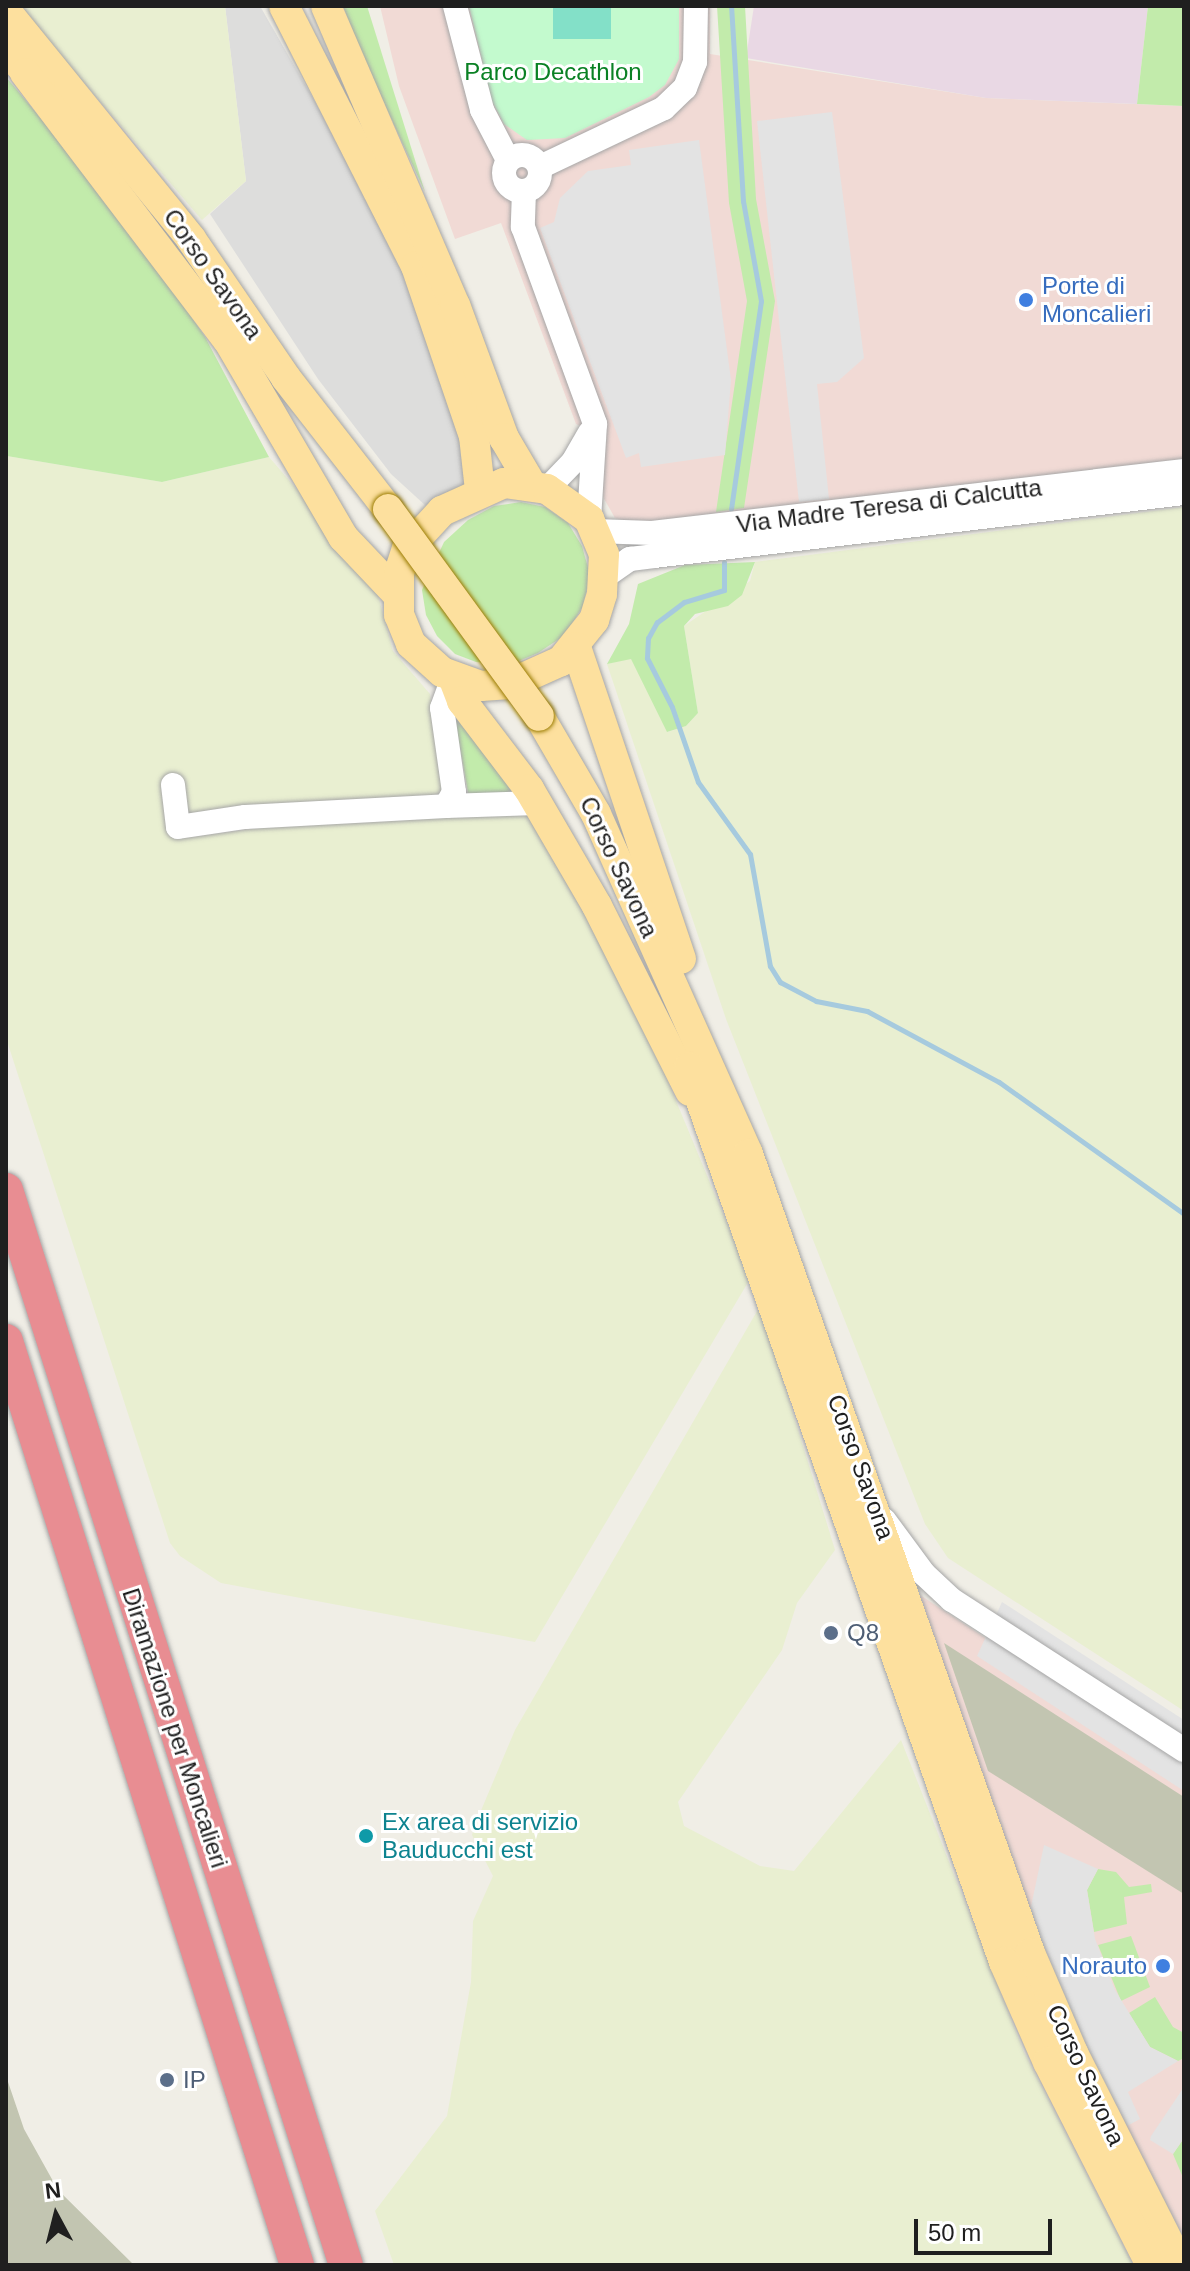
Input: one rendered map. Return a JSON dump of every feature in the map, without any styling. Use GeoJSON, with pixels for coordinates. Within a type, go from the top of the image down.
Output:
{"type":"FeatureCollection","features":[{"type":"Feature","properties":{"kind":"highway","name":"Diramazione per Moncalieri"},"geometry":{"type":"LineString","coordinates":[[6,1190],[346,2265]]}},
{"type":"Feature","properties":{"kind":"highway","name":"Diramazione per Moncalieri"},"geometry":{"type":"LineString","coordinates":[[6,1341],[297,2265]]}},
{"type":"Feature","properties":{"kind":"main road"},"geometry":{"type":"LineString","coordinates":[[284,6],[397,226],[456,378],[474,436],[480,490]]}},
{"type":"Feature","properties":{"kind":"main road"},"geometry":{"type":"LineString","coordinates":[[326,6],[455,305],[504,438],[539,486],[592,525],[604,554],[604,577],[594,620],[576,647],[547,669],[510,684],[481,686],[453,677],[424,660],[411,644],[399,615],[407,549],[442,511],[480,490],[504,483],[539,486]]}},
{"type":"Feature","properties":{"kind":"main road","name":"Corso Savona"},"geometry":{"type":"LineString","coordinates":[[6,11],[90,110],[533,717],[602,826],[878,1512],[1030,1953],[1073,2053],[1180,2265]]}},
{"type":"Feature","properties":{"kind":"main road"},"geometry":{"type":"LineString","coordinates":[[16,61],[228,340],[343,537],[399,596]]}},
{"type":"Feature","properties":{"kind":"main road","name":"Corso Savona"},"geometry":{"type":"LineString","coordinates":[[16,61],[94,140],[178,240],[280,395],[384,513]]}},
{"type":"Feature","properties":{"kind":"main road"},"geometry":{"type":"LineString","coordinates":[[90,110],[202,230],[298,371],[398,495],[426,511],[442,511]]}},
{"type":"Feature","properties":{"kind":"main road"},"geometry":{"type":"LineString","coordinates":[[576,647],[736,1160]]}},
{"type":"Feature","properties":{"kind":"main road"},"geometry":{"type":"LineString","coordinates":[[453,677],[462,701],[537,803],[736,1160]]}},
{"type":"Feature","properties":{"kind":"main road","name":"Corso Savona"},"geometry":{"type":"LineString","coordinates":[[736,1160],[1004,1962],[1048,2062],[1151,2265]]}},
{"type":"Feature","properties":{"kind":"street"},"geometry":{"type":"LineString","coordinates":[[455,6],[482,110],[508,160],[505,181],[524,191]]}},
{"type":"Feature","properties":{"kind":"street"},"geometry":{"type":"LineString","coordinates":[[540,167],[664,108],[685,88],[695,62],[696,6]]}},
{"type":"Feature","properties":{"kind":"street"},"geometry":{"type":"LineString","coordinates":[[508,160],[530,156],[540,167],[538,182],[524,191]]}},
{"type":"Feature","properties":{"kind":"street"},"geometry":{"type":"LineString","coordinates":[[524,191],[523,227],[595,424],[592,525]]}},
{"type":"Feature","properties":{"kind":"street"},"geometry":{"type":"LineString","coordinates":[[539,486],[573,462],[595,424]]}},
{"type":"Feature","properties":{"kind":"street","name":"Via Madre Teresa di Calcutta"},"geometry":{"type":"LineString","coordinates":[[592,525],[652,533],[1184,471]]}},
{"type":"Feature","properties":{"kind":"street","name":"Via Madre Teresa di Calcutta"},"geometry":{"type":"LineString","coordinates":[[604,577],[630,559],[1184,493]]}},
{"type":"Feature","properties":{"kind":"street"},"geometry":{"type":"LineString","coordinates":[[446,806],[454,792],[442,708],[453,677]]}},
{"type":"Feature","properties":{"kind":"street"},"geometry":{"type":"LineString","coordinates":[[173,785],[178,827],[245,817],[537,803]]}},
{"type":"Feature","properties":{"kind":"street"},"geometry":{"type":"LineString","coordinates":[[878,1512],[938,1589],[1184,1750]]}},
{"type":"Feature","properties":{"kind":"shaded area"},"geometry":{"type":"Polygon","coordinates":[[[18,6],[225,6],[246,181],[202,220],[18,6]]]}},
{"type":"Feature","properties":{"kind":"shaded area"},"geometry":{"type":"Polygon","coordinates":[[[225,6],[260,6],[407,262],[469,458],[467,484],[426,506],[391,474],[318,379],[210,214],[246,181],[225,6]]]}},
{"type":"Feature","properties":{"kind":"shaded area"},"geometry":{"type":"Polygon","coordinates":[[[380,6],[710,6],[710,54],[986,98],[1184,106],[1184,459],[634,524],[615,518],[603,497],[601,467],[607,438],[576,424],[501,223],[455,239],[399,86],[380,6]]]}},
{"type":"Feature","properties":{"kind":"shaded area"},"geometry":{"type":"Polygon","coordinates":[[[754,6],[1148,6],[1137,104],[986,98],[746,58],[754,6]]]}},
{"type":"Feature","properties":{"kind":"shaded area"},"geometry":{"type":"Polygon","coordinates":[[[832,112],[864,358],[837,382],[817,384],[829,499],[799,502],[757,121],[832,112]]]}},
{"type":"Feature","properties":{"kind":"shaded area"},"geometry":{"type":"Polygon","coordinates":[[[699,140],[731,380],[725,455],[641,467],[639,453],[626,458],[540,228],[554,222],[560,198],[588,171],[631,165],[629,150],[699,140]]]}},
{"type":"Feature","properties":{"kind":"shaded area"},"geometry":{"type":"Polygon","coordinates":[[[6,449],[7,456],[162,482],[269,457],[306,500],[332,541],[375,584],[393,651],[430,694],[443,796],[189,822],[190,837],[291,824],[526,813],[534,816],[652,1043],[750,1279],[535,1642],[221,1583],[180,1556],[170,1543],[6,1038],[6,449]]]}},
{"type":"Feature","properties":{"kind":"shaded area"},"geometry":{"type":"Polygon","coordinates":[[[1184,507],[1184,1711],[948,1558],[925,1524],[726,1019],[607,664],[631,658],[668,732],[686,726],[698,713],[684,626],[750,581],[755,562],[1184,507]]]}},
{"type":"Feature","properties":{"kind":"shaded area"},"geometry":{"type":"Polygon","coordinates":[[[760,1306],[835,1550],[797,1603],[782,1650],[678,1802],[684,1826],[760,1866],[794,1871],[901,1740],[1024,2052],[1133,2265],[394,2265],[375,2211],[447,2116],[471,1982],[473,1921],[493,1876],[472,1835],[477,1820],[515,1730],[760,1306]]]}},
{"type":"Feature","properties":{"kind":"shaded area"},"geometry":{"type":"Polygon","coordinates":[[[920,1595],[1184,1768],[1184,2238],[1125,2127],[1004,1850],[920,1595]]]}},
{"type":"Feature","properties":{"kind":"shaded area"},"geometry":{"type":"Polygon","coordinates":[[[1002,1602],[1184,1720],[1184,1791],[977,1656],[1002,1602]]]}},
{"type":"Feature","properties":{"kind":"shaded area"},"geometry":{"type":"Polygon","coordinates":[[[944,1643],[1184,1797],[1184,1894],[988,1771],[944,1643]]]}},
{"type":"Feature","properties":{"kind":"shaded area"},"geometry":{"type":"Polygon","coordinates":[[[1044,1845],[1098,1869],[1087,1890],[1095,1939],[1115,1990],[1150,2047],[1178,2061],[1128,2092],[1140,2119],[1125,2127],[1075,2027],[1029,1916],[1044,1845]]]}},
{"type":"Feature","properties":{"kind":"shaded area"},"geometry":{"type":"Polygon","coordinates":[[[6,2076],[24,2129],[58,2190],[134,2265],[6,2265],[6,2076]]]}},
{"type":"Feature","properties":{"kind":"shaded area"},"geometry":{"type":"Polygon","coordinates":[[[1184,2087],[1184,2138],[1173,2154],[1150,2140],[1184,2087]]]}},
{"type":"Feature","properties":{"kind":"green space"},"geometry":{"type":"Polygon","coordinates":[[[343,6],[367,6],[425,192],[362,55],[343,6]]]}},
{"type":"Feature","properties":{"kind":"green space","name":"Parco Decathlon"},"geometry":{"type":"Polygon","coordinates":[[[469,6],[679,6],[679,59],[665,85],[649,97],[565,138],[527,140],[504,124],[492,101],[469,6]]]}},
{"type":"Feature","properties":{"kind":"green space"},"geometry":{"type":"Polygon","coordinates":[[[553,6],[611,6],[611,39],[553,39],[553,6]]]}},
{"type":"Feature","properties":{"kind":"green space"},"geometry":{"type":"Polygon","coordinates":[[[717,6],[745,6],[756,199],[775,301],[744,508],[716,512],[747,301],[729,203],[717,6]]]}},
{"type":"Feature","properties":{"kind":"green space"},"geometry":{"type":"Polygon","coordinates":[[[1148,6],[1184,6],[1184,106],[1137,104],[1148,6]]]}},
{"type":"Feature","properties":{"kind":"green space"},"geometry":{"type":"Polygon","coordinates":[[[6,77],[123,216],[205,337],[269,457],[162,482],[7,456],[6,77]]]}},
{"type":"Feature","properties":{"kind":"green space"},"geometry":{"type":"Polygon","coordinates":[[[521,502],[545,507],[568,523],[582,546],[590,575],[583,606],[565,635],[538,653],[509,665],[476,662],[455,654],[437,636],[426,615],[422,590],[444,542],[468,520],[494,506],[521,502]]]}},
{"type":"Feature","properties":{"kind":"green space"},"geometry":{"type":"Polygon","coordinates":[[[755,562],[742,595],[728,606],[695,614],[684,626],[698,713],[686,726],[667,732],[631,659],[607,664],[629,624],[638,584],[685,565],[755,562]]]}},
{"type":"Feature","properties":{"kind":"green space"},"geometry":{"type":"Polygon","coordinates":[[[454,714],[520,788],[505,797],[469,798],[454,714]]]}},
{"type":"Feature","properties":{"kind":"green space"},"geometry":{"type":"Polygon","coordinates":[[[1098,1869],[1116,1872],[1129,1887],[1151,1884],[1152,1892],[1124,1897],[1127,1924],[1094,1932],[1087,1890],[1098,1869]]]}},
{"type":"Feature","properties":{"kind":"green space"},"geometry":{"type":"Polygon","coordinates":[[[1131,1936],[1150,1987],[1121,2001],[1098,1945],[1131,1936]]]}},
{"type":"Feature","properties":{"kind":"green space"},"geometry":{"type":"Polygon","coordinates":[[[1155,1997],[1173,2027],[1184,2033],[1184,2058],[1178,2061],[1150,2047],[1129,2013],[1155,1997]]]}},
{"type":"Feature","properties":{"kind":"green space"},"geometry":{"type":"Polygon","coordinates":[[[1184,2138],[1184,2180],[1173,2154],[1184,2138]]]}},
{"type":"Feature","properties":{"kind":"waterway"},"geometry":{"type":"LineString","coordinates":[[731,6],[743,201],[761,301],[731,509]]}},
{"type":"Feature","properties":{"kind":"waterway"},"geometry":{"type":"LineString","coordinates":[[724,562],[724,590],[684,602],[657,622],[648,638],[647,658],[672,707],[698,782],[750,854],[770,966],[780,982],[816,1001],[867,1011],[999,1082],[1184,1214]]}},
{"type":"Feature","properties":{"kind":"place","name":"Porte di Moncalieri"},"geometry":{"type":"Point","coordinates":[1026,300]}},
{"type":"Feature","properties":{"kind":"place","name":"Q8"},"geometry":{"type":"Point","coordinates":[831,1633]}},
{"type":"Feature","properties":{"kind":"place","name":"Ex area di servizio Bauducchi est"},"geometry":{"type":"Point","coordinates":[366,1836]}},
{"type":"Feature","properties":{"kind":"place","name":"Norauto"},"geometry":{"type":"Point","coordinates":[1163,1966]}},
{"type":"Feature","properties":{"kind":"place","name":"IP"},"geometry":{"type":"Point","coordinates":[167,2080]}}]}
